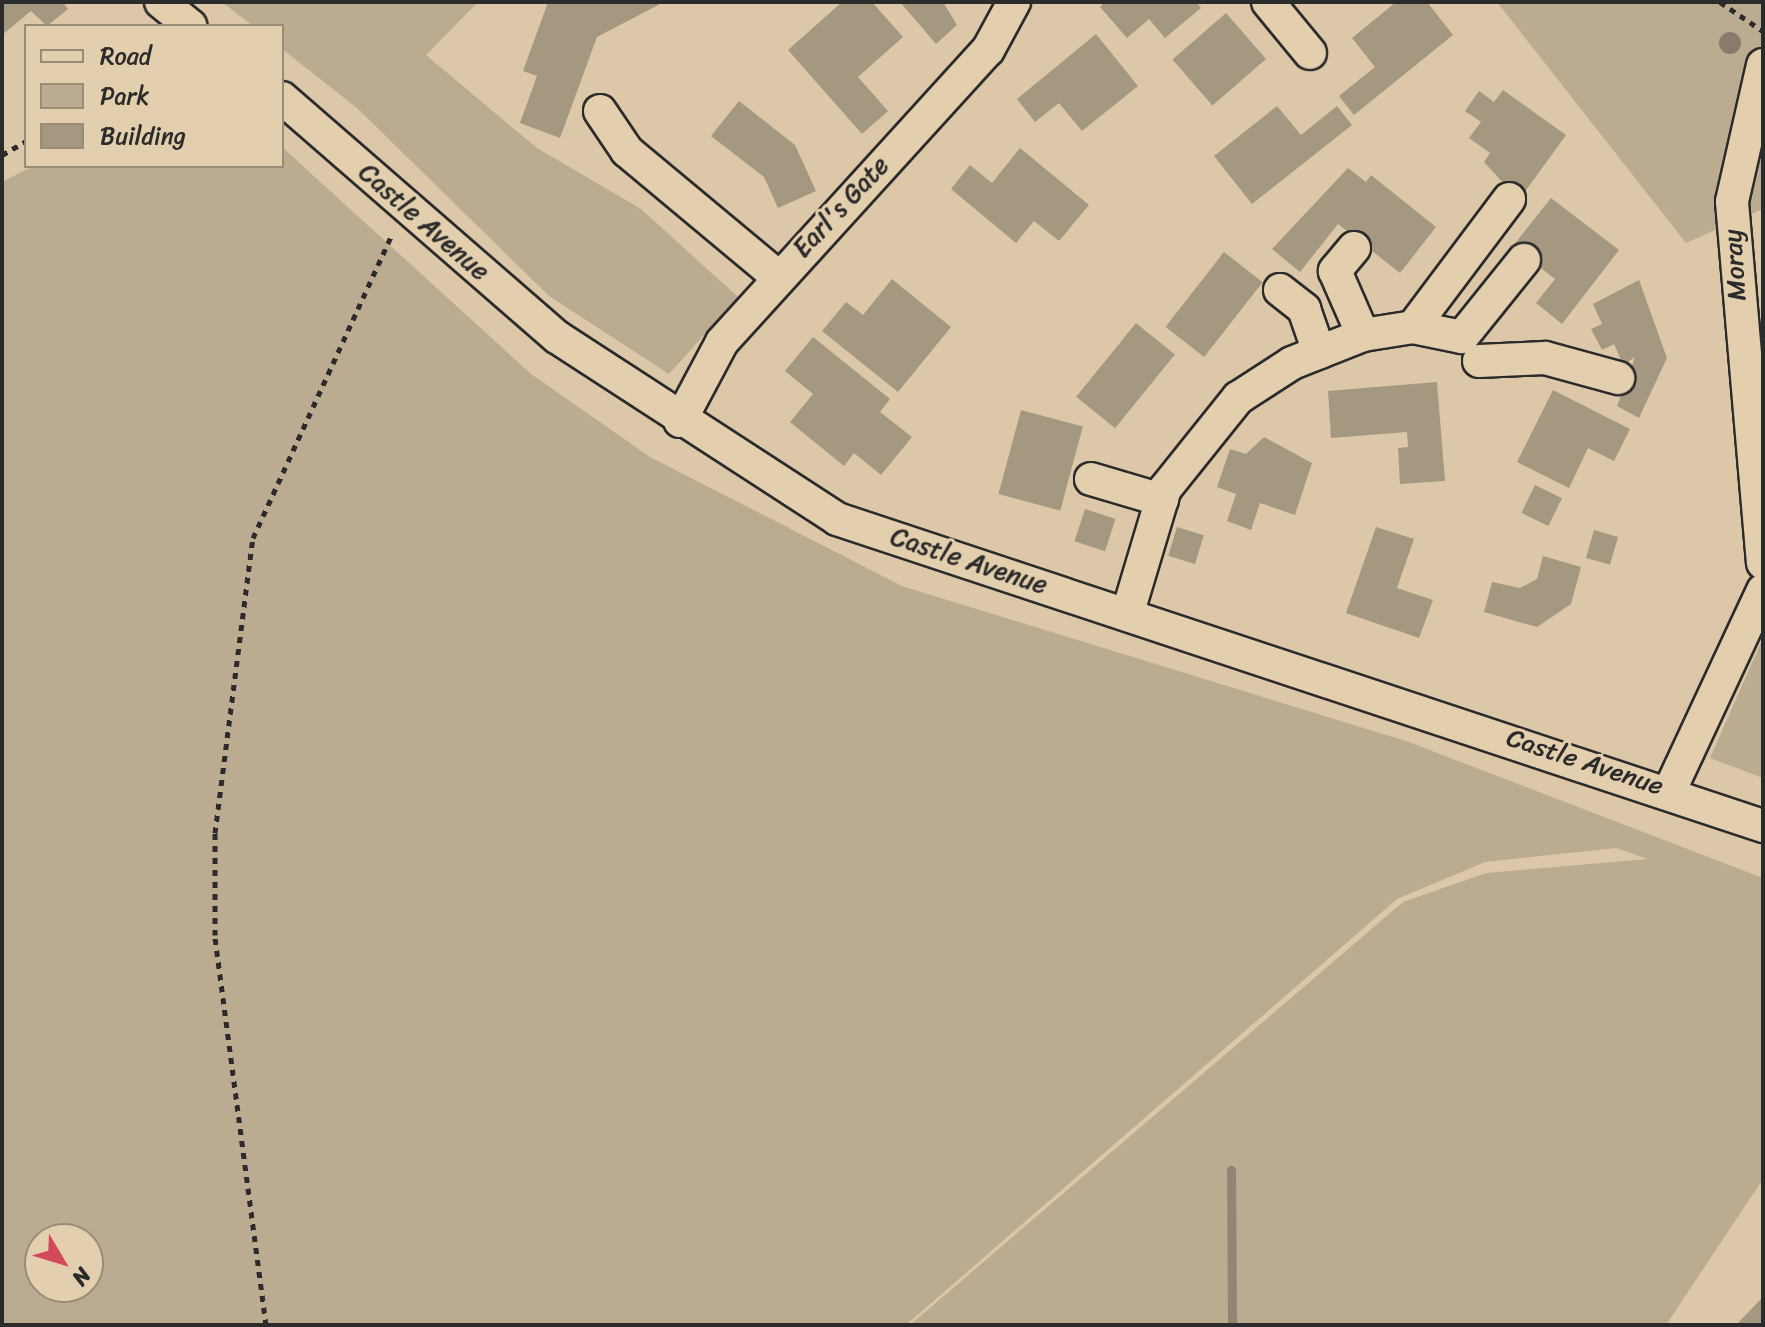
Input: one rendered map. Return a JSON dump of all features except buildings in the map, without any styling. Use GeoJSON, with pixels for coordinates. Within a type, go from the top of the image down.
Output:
{"type":"FeatureCollection","features":[{"type":"Feature","properties":{"kind":"street"},"geometry":{"type":"LineString","coordinates":[[161,2],[188,24]]}},
{"type":"Feature","properties":{"kind":"street","name":"Earl's Gate"},"geometry":{"type":"LineString","coordinates":[[680,421],[722,342],[988,50],[1014,2]]}},
{"type":"Feature","properties":{"kind":"street"},"geometry":{"type":"LineString","coordinates":[[1268,2],[1310,53]]}},
{"type":"Feature","properties":{"kind":"street","name":"Moray"},"geometry":{"type":"LineString","coordinates":[[1763,65],[1732,202],[1763,563]]}},
{"type":"Feature","properties":{"kind":"street","name":"Castle Avenue"},"geometry":{"type":"LineString","coordinates":[[284,100],[557,337],[680,421],[837,519],[1670,790],[1763,826]]}},
{"type":"Feature","properties":{"kind":"street"},"geometry":{"type":"LineString","coordinates":[[600,111],[627,151],[778,277]]}},
{"type":"Feature","properties":{"kind":"street"},"geometry":{"type":"LineString","coordinates":[[1413,327],[1509,199]]}},
{"type":"Feature","properties":{"kind":"street"},"geometry":{"type":"LineString","coordinates":[[1354,248],[1335,271],[1363,335]]}},
{"type":"Feature","properties":{"kind":"street"},"geometry":{"type":"LineString","coordinates":[[1470,349],[1524,260]]}},
{"type":"Feature","properties":{"kind":"street"},"geometry":{"type":"LineString","coordinates":[[1280,290],[1304,309],[1319,352]]}},
{"type":"Feature","properties":{"kind":"street"},"geometry":{"type":"LineString","coordinates":[[1128,612],[1162,500],[1196,444],[1238,398],[1319,352],[1363,335],[1413,327],[1470,349],[1545,358],[1618,378]]}},
{"type":"Feature","properties":{"kind":"street"},"geometry":{"type":"LineString","coordinates":[[1091,479],[1162,500]]}},
{"type":"Feature","properties":{"kind":"street"},"geometry":{"type":"LineString","coordinates":[[1670,790],[1763,591]]}},
{"type":"Feature","properties":{"kind":"path"},"geometry":{"type":"LineString","coordinates":[[1720,2],[1763,31]]}},
{"type":"Feature","properties":{"kind":"path"},"geometry":{"type":"LineString","coordinates":[[2,155],[24,142]]}},
{"type":"Feature","properties":{"kind":"path"},"geometry":{"type":"LineString","coordinates":[[266,1325],[215,935],[215,833],[253,538],[405,208]]}},
{"type":"Feature","properties":{"kind":"green space"},"geometry":{"type":"Polygon","coordinates":[[[222,2],[478,2],[426,55],[537,148],[641,209],[738,297],[669,374],[549,296],[357,108],[284,51],[284,24],[250,24],[222,2]]]}},
{"type":"Feature","properties":{"kind":"green space"},"geometry":{"type":"Polygon","coordinates":[[[1497,2],[1763,2],[1763,209],[1686,243],[1497,2]]]}},
{"type":"Feature","properties":{"kind":"green space"},"geometry":{"type":"Polygon","coordinates":[[[284,149],[531,374],[650,457],[902,586],[1406,741],[1763,878],[1763,1179],[1666,1325],[910,1325],[1403,902],[1486,873],[1648,859],[1616,848],[1485,862],[1397,899],[906,1325],[2,1325],[2,182],[29,168],[284,168],[284,149]]]}},
{"type":"Feature","properties":{"kind":"green space"},"geometry":{"type":"Polygon","coordinates":[[[1763,638],[1763,778],[1710,758],[1763,638]]]}},
{"type":"Feature","properties":{"kind":"waterway"},"geometry":{"type":"LineString","coordinates":[[1231,1170],[1232,1325]]}}]}
